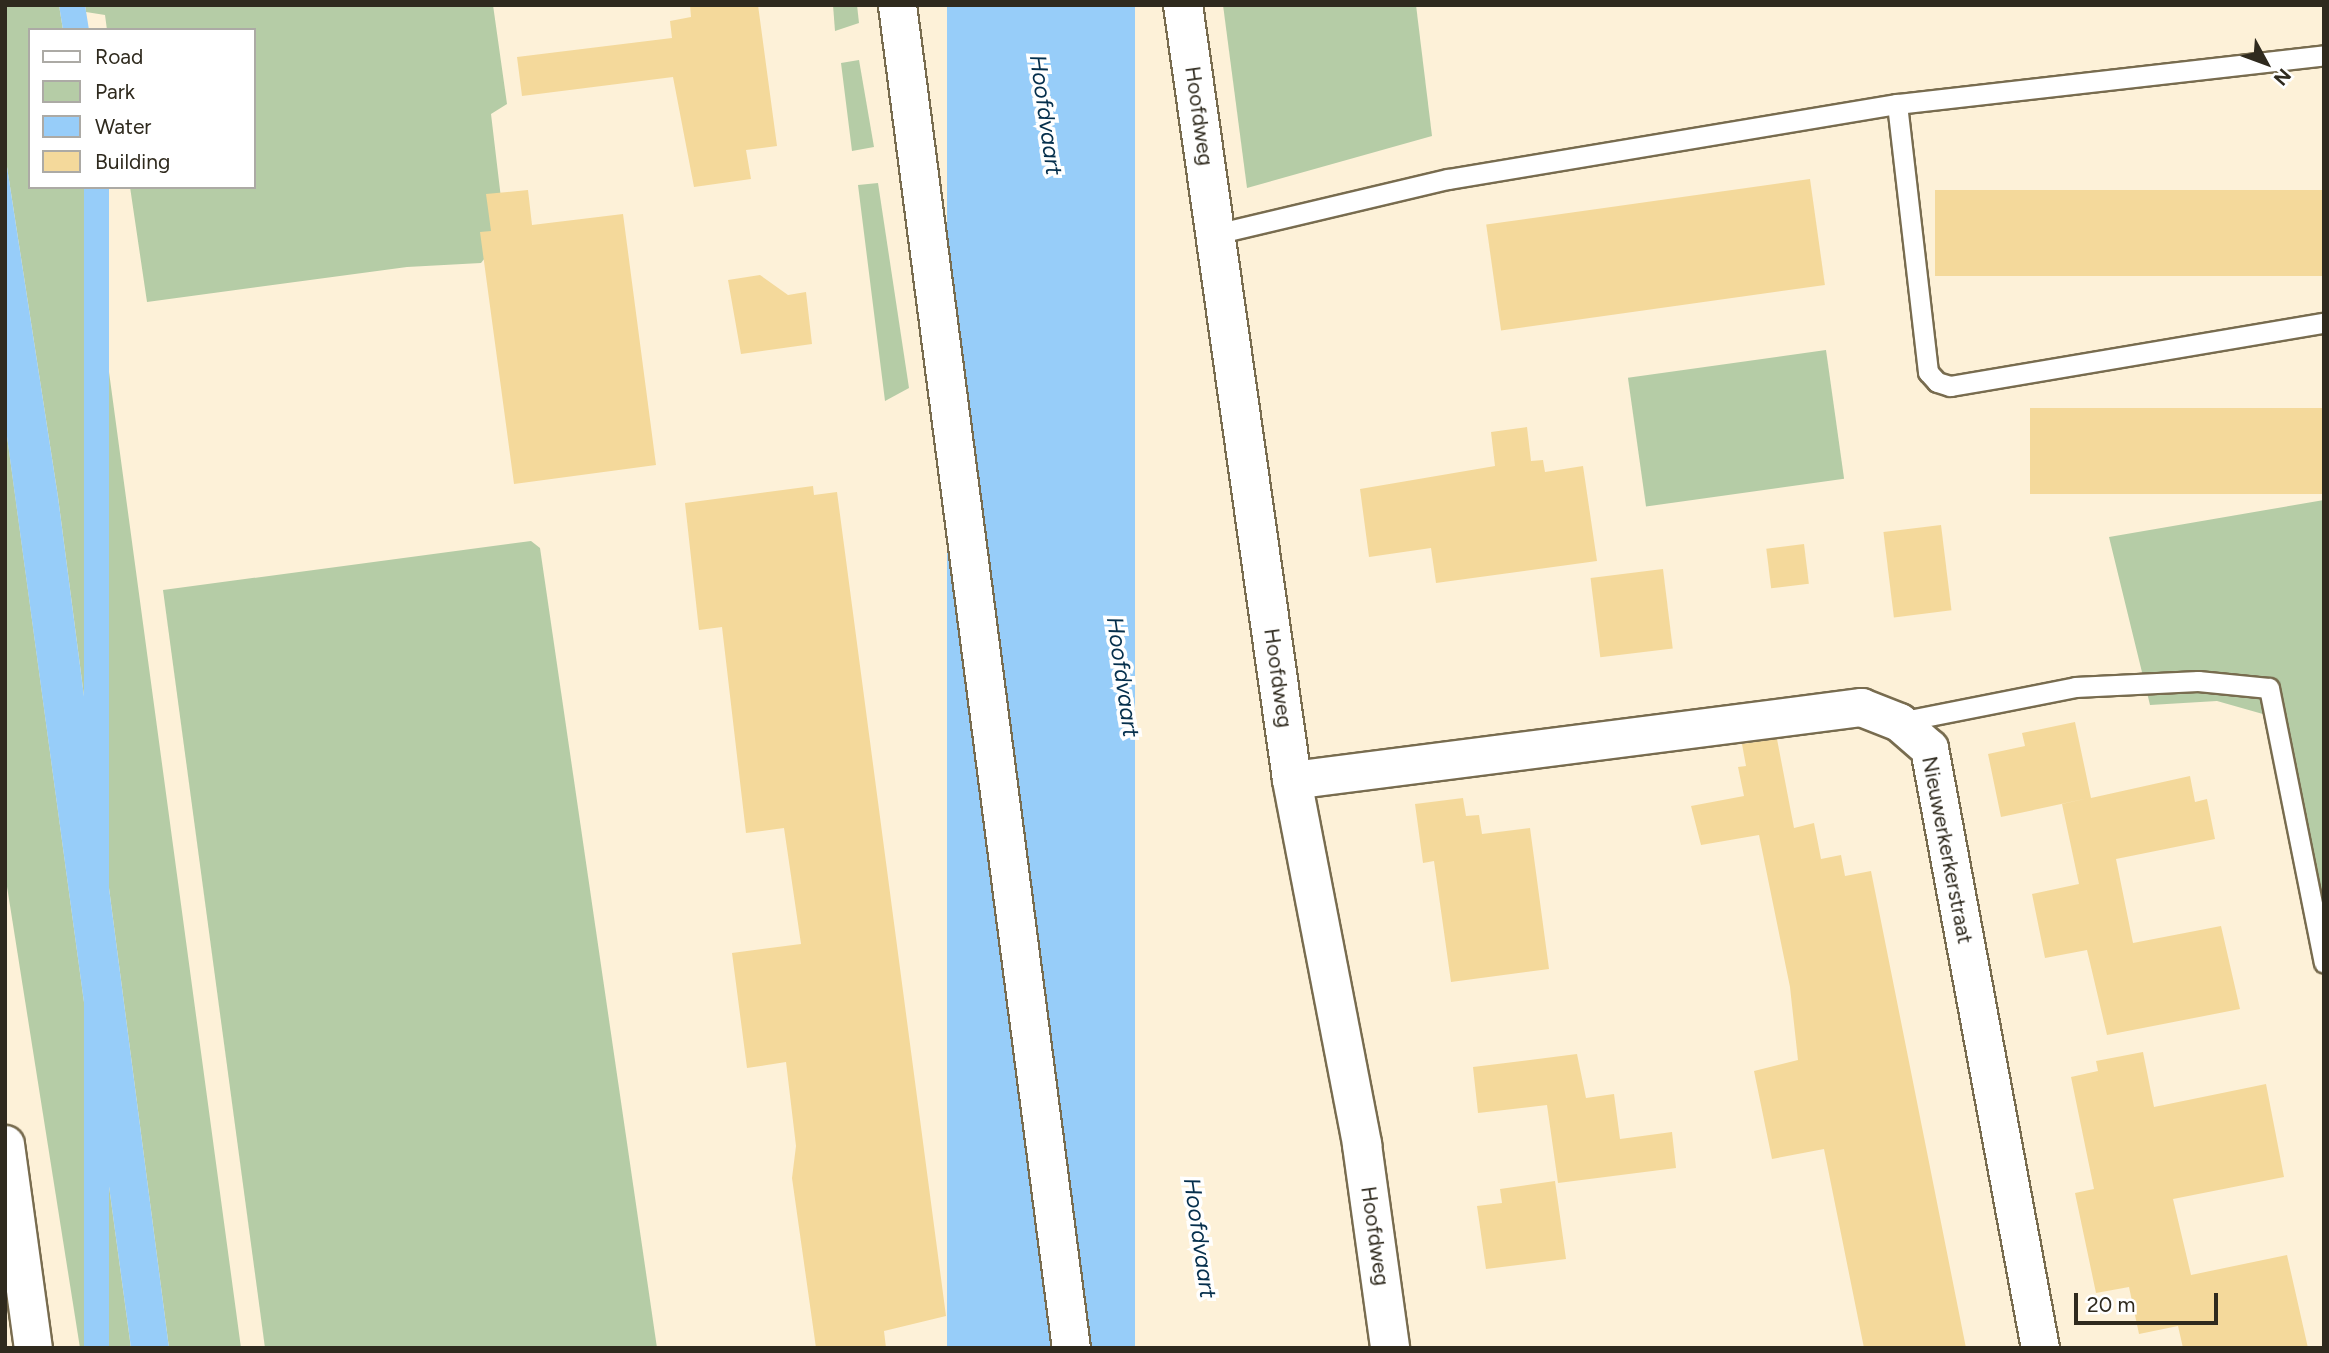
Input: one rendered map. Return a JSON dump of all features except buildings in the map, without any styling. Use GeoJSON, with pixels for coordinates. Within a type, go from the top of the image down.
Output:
{"type":"FeatureCollection","features":[{"type":"Feature","properties":{"kind":"street"},"geometry":{"type":"LineString","coordinates":[[897,5],[1071,1348]]}},
{"type":"Feature","properties":{"kind":"street","name":"Hoofdweg"},"geometry":{"type":"LineString","coordinates":[[1183,5],[1292,780],[1362,1145],[1390,1348]]}},
{"type":"Feature","properties":{"kind":"street","name":"Nieuwerkerkerstraat"},"geometry":{"type":"LineString","coordinates":[[1292,780],[1861,707],[1899,722],[1929,748],[2040,1348]]}},
{"type":"Feature","properties":{"kind":"street"},"geometry":{"type":"LineString","coordinates":[[5,1144],[10,1221],[33,1348]]}},
{"type":"Feature","properties":{"kind":"lane"},"geometry":{"type":"LineString","coordinates":[[1215,234],[1448,179],[1897,104],[2324,55]]}},
{"type":"Feature","properties":{"kind":"lane"},"geometry":{"type":"LineString","coordinates":[[1897,104],[1928,372],[1937,382],[1950,386],[2324,323]]}},
{"type":"Feature","properties":{"kind":"lane"},"geometry":{"type":"LineString","coordinates":[[1899,722],[2075,687],[2198,681],[2269,688],[2324,963]]}},
{"type":"Feature","properties":{"kind":"green space"},"geometry":{"type":"Polygon","coordinates":[[[5,5],[59,5],[63,28],[28,28],[28,189],[84,189],[241,1348],[169,1348],[58,497],[5,154],[5,5]]]}},
{"type":"Feature","properties":{"kind":"green space"},"geometry":{"type":"Polygon","coordinates":[[[85,5],[493,5],[507,104],[491,114],[505,232],[481,263],[407,267],[147,302],[130,189],[256,189],[256,28],[107,28],[105,15],[86,12],[85,5]]]}},
{"type":"Feature","properties":{"kind":"green space"},"geometry":{"type":"Polygon","coordinates":[[[833,5],[857,5],[859,23],[835,31],[833,5]]]}},
{"type":"Feature","properties":{"kind":"green space"},"geometry":{"type":"Polygon","coordinates":[[[1223,5],[1416,5],[1432,136],[1247,188],[1223,5]]]}},
{"type":"Feature","properties":{"kind":"green space"},"geometry":{"type":"Polygon","coordinates":[[[859,60],[874,147],[852,151],[841,63],[859,60]]]}},
{"type":"Feature","properties":{"kind":"green space"},"geometry":{"type":"Polygon","coordinates":[[[878,183],[909,388],[885,401],[858,185],[878,183]]]}},
{"type":"Feature","properties":{"kind":"green space"},"geometry":{"type":"Polygon","coordinates":[[[1826,350],[1844,479],[1646,507],[1628,378],[1826,350]]]}},
{"type":"Feature","properties":{"kind":"green space"},"geometry":{"type":"Polygon","coordinates":[[[5,421],[131,1348],[80,1348],[5,874],[5,421]]]}},
{"type":"Feature","properties":{"kind":"green space"},"geometry":{"type":"Polygon","coordinates":[[[2324,500],[2324,915],[2284,720],[2217,701],[2150,705],[2109,537],[2324,500]]]}},
{"type":"Feature","properties":{"kind":"green space"},"geometry":{"type":"Polygon","coordinates":[[[531,541],[540,548],[657,1348],[265,1348],[163,590],[531,541]]]}},
{"type":"Feature","properties":{"kind":"water"},"geometry":{"type":"Polygon","coordinates":[[[59,5],[85,5],[89,28],[63,28],[59,5]]]}},
{"type":"Feature","properties":{"kind":"water","name":"Hoofdvaart"},"geometry":{"type":"Polygon","coordinates":[[[947,5],[1135,5],[1135,1348],[947,1348],[947,5]]]}},
{"type":"Feature","properties":{"kind":"water"},"geometry":{"type":"Polygon","coordinates":[[[5,154],[58,497],[169,1348],[131,1348],[5,422],[5,154]]]}},
{"type":"Feature","properties":{"kind":"water"},"geometry":{"type":"Polygon","coordinates":[[[84,189],[109,189],[109,1348],[84,1348],[84,189]]]}}]}
